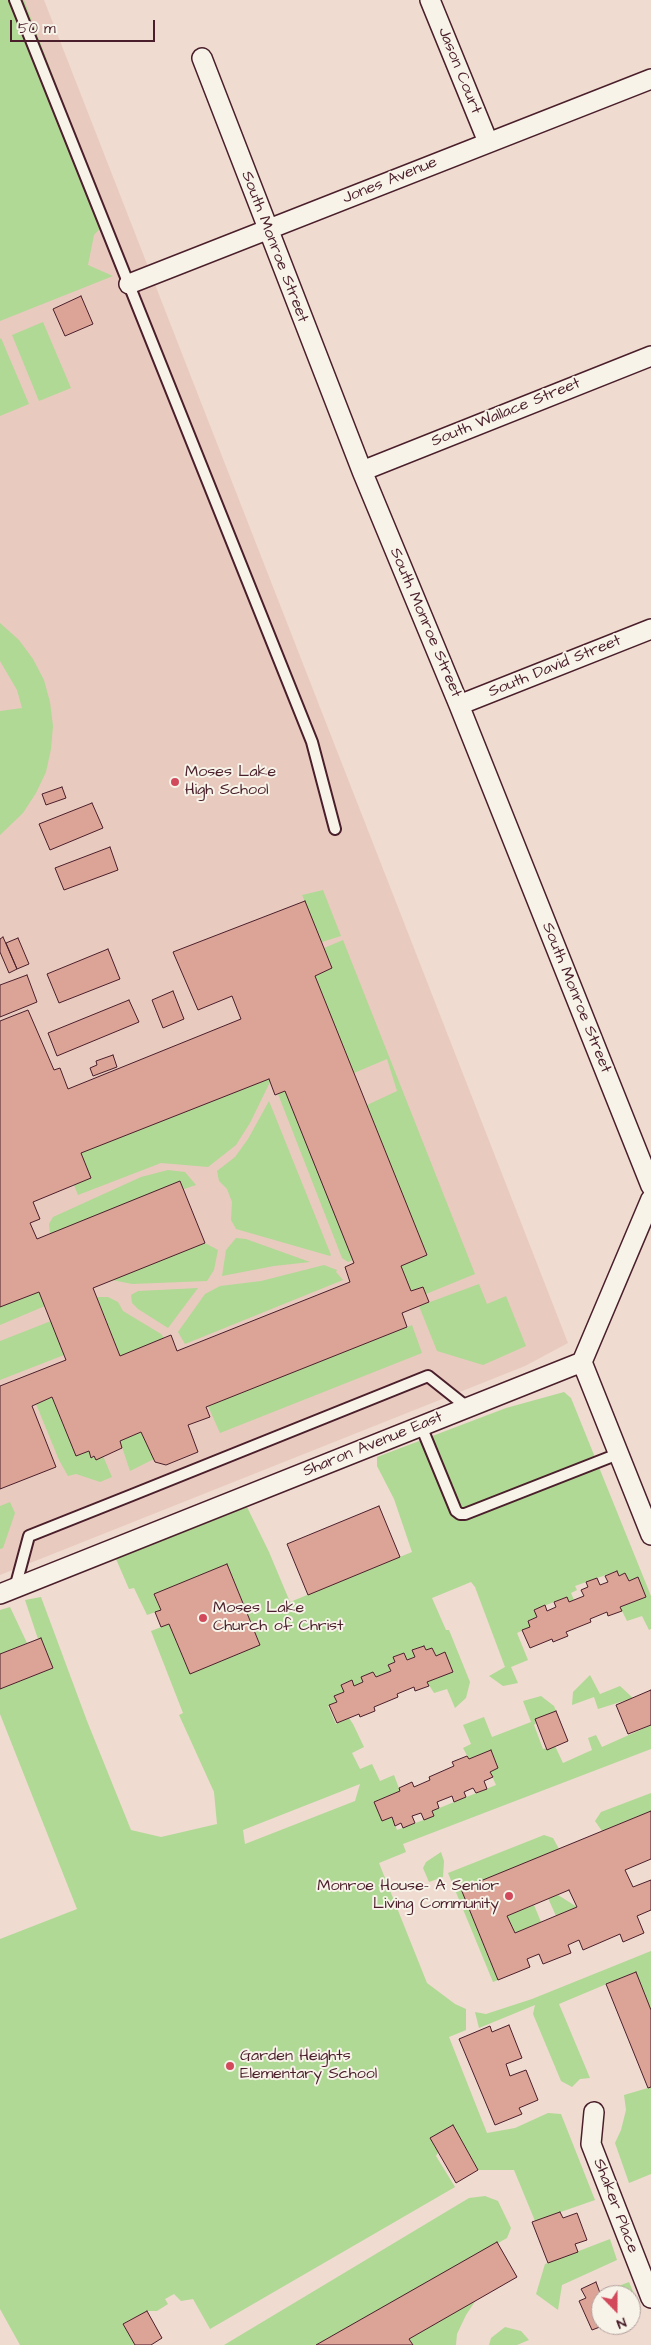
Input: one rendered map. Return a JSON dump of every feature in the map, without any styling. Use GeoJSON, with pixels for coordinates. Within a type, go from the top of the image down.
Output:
{"type":"FeatureCollection","features":[{"type":"Feature","properties":{"kind":"street","name":"Jason Court"},"geometry":{"type":"LineString","coordinates":[[430,0],[488,142]]}},
{"type":"Feature","properties":{"kind":"street","name":"South Monroe Street"},"geometry":{"type":"LineString","coordinates":[[202,58],[267,230],[362,470],[459,705],[651,1186]]}},
{"type":"Feature","properties":{"kind":"street","name":"Jones Avenue"},"geometry":{"type":"LineString","coordinates":[[129,284],[651,79]]}},
{"type":"Feature","properties":{"kind":"street","name":"South Wallace Street"},"geometry":{"type":"LineString","coordinates":[[362,470],[651,356]]}},
{"type":"Feature","properties":{"kind":"street","name":"South David Street"},"geometry":{"type":"LineString","coordinates":[[459,705],[651,629]]}},
{"type":"Feature","properties":{"kind":"street"},"geometry":{"type":"LineString","coordinates":[[651,1199],[582,1362],[651,1535]]}},
{"type":"Feature","properties":{"kind":"street","name":"Sharon Avenue East"},"geometry":{"type":"LineString","coordinates":[[8,1591],[582,1362]]}},
{"type":"Feature","properties":{"kind":"street","name":"Shaker Place"},"geometry":{"type":"LineString","coordinates":[[594,2112],[591,2144],[651,2298]]}},
{"type":"Feature","properties":{"kind":"lane"},"geometry":{"type":"LineString","coordinates":[[15,0],[312,742],[335,829]]}},
{"type":"Feature","properties":{"kind":"lane"},"geometry":{"type":"LineString","coordinates":[[8,1591],[29,1536],[166,1481],[428,1376],[467,1407]]}},
{"type":"Feature","properties":{"kind":"lane"},"geometry":{"type":"LineString","coordinates":[[421,1426],[456,1511],[460,1514],[465,1514],[618,1454]]}},
{"type":"Feature","properties":{"kind":"shaded area","name":"Moses Lake High School"},"geometry":{"type":"Polygon","coordinates":[[[0,0],[44,0],[568,1343],[525,1366],[0,1575],[0,0]]]}},
{"type":"Feature","properties":{"kind":"green space"},"geometry":{"type":"Polygon","coordinates":[[[0,0],[24,0],[108,220],[94,235],[88,265],[113,276],[0,321],[0,0]]]}},
{"type":"Feature","properties":{"kind":"green space"},"geometry":{"type":"Polygon","coordinates":[[[43,322],[71,388],[39,401],[12,335],[43,322]]]}},
{"type":"Feature","properties":{"kind":"green space"},"geometry":{"type":"Polygon","coordinates":[[[0,339],[29,404],[0,416],[0,339]]]}},
{"type":"Feature","properties":{"kind":"green space"},"geometry":{"type":"Polygon","coordinates":[[[0,623],[19,640],[33,659],[44,680],[50,702],[53,726],[46,772],[36,793],[23,813],[0,835],[0,711],[22,708],[17,690],[0,661],[0,623]]]}},
{"type":"Feature","properties":{"kind":"green space"},"geometry":{"type":"Polygon","coordinates":[[[323,890],[341,936],[322,942],[302,895],[323,890]]]}},
{"type":"Feature","properties":{"kind":"green space"},"geometry":{"type":"Polygon","coordinates":[[[343,940],[475,1274],[426,1294],[422,1287],[411,1291],[401,1266],[367,1105],[397,1091],[387,1059],[354,1073],[315,976],[332,968],[324,948],[343,940]]]}},
{"type":"Feature","properties":{"kind":"green space"},"geometry":{"type":"Polygon","coordinates":[[[269,1079],[270,1082],[250,1123],[236,1145],[208,1167],[161,1163],[78,1195],[74,1185],[91,1178],[81,1153],[269,1079]]]}},
{"type":"Feature","properties":{"kind":"green space"},"geometry":{"type":"Polygon","coordinates":[[[285,1091],[353,1260],[348,1262],[342,1258],[278,1094],[285,1091]]]}},
{"type":"Feature","properties":{"kind":"green space"},"geometry":{"type":"Polygon","coordinates":[[[269,1101],[330,1256],[236,1229],[231,1220],[232,1202],[227,1189],[219,1181],[217,1171],[235,1157],[248,1139],[269,1101]]]}},
{"type":"Feature","properties":{"kind":"green space"},"geometry":{"type":"Polygon","coordinates":[[[168,1170],[185,1172],[196,1185],[50,1234],[49,1224],[53,1217],[141,1177],[168,1170]]]}},
{"type":"Feature","properties":{"kind":"green space"},"geometry":{"type":"Polygon","coordinates":[[[236,1238],[246,1239],[310,1262],[274,1266],[222,1276],[226,1250],[236,1238]]]}},
{"type":"Feature","properties":{"kind":"green space"},"geometry":{"type":"Polygon","coordinates":[[[205,1243],[218,1250],[214,1270],[207,1281],[132,1284],[112,1280],[205,1243]]]}},
{"type":"Feature","properties":{"kind":"green space"},"geometry":{"type":"Polygon","coordinates":[[[324,1265],[337,1270],[336,1272],[343,1280],[185,1344],[178,1332],[205,1294],[220,1286],[261,1281],[324,1265]]]}},
{"type":"Feature","properties":{"kind":"green space"},"geometry":{"type":"Polygon","coordinates":[[[479,1284],[487,1304],[506,1296],[526,1346],[483,1365],[437,1351],[419,1306],[479,1284]]]}},
{"type":"Feature","properties":{"kind":"green space"},"geometry":{"type":"Polygon","coordinates":[[[198,1288],[168,1328],[138,1309],[132,1303],[131,1295],[138,1291],[198,1288]]]}},
{"type":"Feature","properties":{"kind":"green space"},"geometry":{"type":"Polygon","coordinates":[[[39,1292],[45,1306],[0,1325],[0,1307],[39,1292]]]}},
{"type":"Feature","properties":{"kind":"green space"},"geometry":{"type":"Polygon","coordinates":[[[97,1297],[108,1297],[118,1302],[123,1311],[161,1334],[164,1338],[120,1356],[97,1297]]]}},
{"type":"Feature","properties":{"kind":"green space"},"geometry":{"type":"Polygon","coordinates":[[[51,1321],[64,1355],[0,1380],[0,1341],[51,1321]]]}},
{"type":"Feature","properties":{"kind":"green space"},"geometry":{"type":"Polygon","coordinates":[[[412,1325],[422,1353],[220,1433],[208,1406],[412,1325]]]}},
{"type":"Feature","properties":{"kind":"green space"},"geometry":{"type":"Polygon","coordinates":[[[564,1392],[571,1398],[651,1596],[651,1629],[649,1630],[642,1616],[627,1621],[620,1607],[646,1597],[638,1578],[629,1581],[625,1573],[619,1576],[617,1571],[575,1586],[577,1590],[571,1593],[574,1600],[569,1602],[566,1597],[534,1610],[537,1617],[528,1621],[530,1627],[517,1633],[528,1660],[511,1667],[518,1683],[503,1686],[489,1676],[505,1667],[475,1587],[471,1582],[432,1598],[446,1630],[449,1630],[470,1682],[466,1698],[455,1708],[447,1689],[434,1693],[427,1682],[453,1671],[445,1653],[436,1656],[432,1648],[426,1650],[424,1646],[412,1650],[415,1657],[407,1660],[403,1653],[393,1657],[395,1662],[388,1665],[391,1671],[376,1677],[373,1672],[362,1677],[363,1682],[354,1686],[352,1680],[341,1684],[344,1692],[335,1696],[337,1702],[328,1706],[336,1724],[349,1718],[353,1724],[364,1747],[352,1753],[360,1769],[372,1764],[380,1781],[394,1775],[400,1791],[374,1802],[382,1821],[392,1817],[397,1830],[434,1816],[432,1811],[496,1785],[490,1772],[498,1768],[491,1750],[469,1759],[463,1748],[471,1744],[463,1725],[484,1717],[492,1737],[531,1722],[523,1701],[541,1696],[554,1706],[556,1711],[535,1719],[536,1723],[534,1725],[543,1749],[555,1746],[563,1763],[592,1750],[588,1738],[596,1735],[602,1747],[651,1725],[651,1749],[403,1844],[406,1852],[379,1863],[427,1983],[455,2004],[466,2009],[466,2030],[449,2037],[487,2133],[515,2128],[548,2113],[561,2114],[595,2200],[535,2221],[514,2170],[478,2170],[453,2126],[436,2156],[455,2187],[210,2329],[193,2299],[181,2301],[174,2294],[165,2299],[168,2304],[157,2311],[147,2311],[123,2324],[135,2345],[20,2345],[0,2309],[0,1939],[77,1909],[0,1714],[0,1689],[53,1668],[41,1638],[38,1639],[25,1600],[41,1597],[87,1721],[131,1830],[161,1837],[217,1824],[214,1792],[179,1715],[183,1713],[151,1631],[169,1624],[190,1674],[260,1644],[227,1564],[154,1595],[161,1610],[147,1615],[134,1588],[129,1589],[116,1559],[247,1507],[290,1602],[412,1552],[394,1499],[377,1466],[377,1457],[506,1408],[564,1392]],[[360,1784],[243,1830],[245,1844],[355,1801],[360,1784]]]}},
{"type":"Feature","properties":{"kind":"green space"},"geometry":{"type":"Polygon","coordinates":[[[52,1397],[76,1456],[89,1451],[91,1457],[103,1456],[112,1477],[100,1482],[76,1474],[68,1476],[59,1460],[36,1404],[52,1397]]]}},
{"type":"Feature","properties":{"kind":"green space"},"geometry":{"type":"Polygon","coordinates":[[[141,1432],[154,1459],[130,1471],[120,1441],[141,1432]]]}},
{"type":"Feature","properties":{"kind":"green space"},"geometry":{"type":"Polygon","coordinates":[[[10,1502],[15,1513],[3,1548],[0,1549],[0,1506],[10,1502]]]}},
{"type":"Feature","properties":{"kind":"green space"},"geometry":{"type":"Polygon","coordinates":[[[10,1607],[27,1643],[0,1654],[0,1610],[10,1607]]]}},
{"type":"Feature","properties":{"kind":"green space"},"geometry":{"type":"Polygon","coordinates":[[[590,1675],[600,1694],[620,1686],[633,1698],[598,1709],[594,1697],[572,1705],[573,1692],[590,1675]]]}},
{"type":"Feature","properties":{"kind":"green space"},"geometry":{"type":"Polygon","coordinates":[[[651,1793],[651,1811],[602,1831],[595,1821],[601,1812],[651,1793]]]}},
{"type":"Feature","properties":{"kind":"green space"},"geometry":{"type":"Polygon","coordinates":[[[544,1835],[553,1838],[559,1849],[461,1889],[498,1980],[493,1982],[448,1873],[544,1835]]]}},
{"type":"Feature","properties":{"kind":"green space"},"geometry":{"type":"Polygon","coordinates":[[[441,1852],[444,1861],[443,1877],[429,1882],[423,1868],[426,1862],[441,1852]]]}},
{"type":"Feature","properties":{"kind":"green space"},"geometry":{"type":"Polygon","coordinates":[[[558,1895],[577,1907],[556,1916],[548,1898],[558,1895]]]}},
{"type":"Feature","properties":{"kind":"green space"},"geometry":{"type":"Polygon","coordinates":[[[534,1905],[541,1922],[515,1933],[507,1916],[534,1905]]]}},
{"type":"Feature","properties":{"kind":"green space"},"geometry":{"type":"Polygon","coordinates":[[[651,1951],[651,2010],[635,1972],[559,2004],[590,2078],[580,2079],[572,2087],[561,2081],[533,2014],[535,2005],[479,2028],[475,2012],[486,2014],[532,1999],[651,1951]]]}},
{"type":"Feature","properties":{"kind":"green space"},"geometry":{"type":"Polygon","coordinates":[[[651,2087],[651,2174],[629,2183],[615,2143],[621,2130],[626,2110],[624,2095],[651,2087]]]}},
{"type":"Feature","properties":{"kind":"green space"},"geometry":{"type":"Polygon","coordinates":[[[485,2196],[498,2201],[511,2228],[507,2238],[316,2345],[224,2345],[469,2198],[485,2196]]]}},
{"type":"Feature","properties":{"kind":"green space"},"geometry":{"type":"Polygon","coordinates":[[[610,2239],[617,2260],[562,2285],[558,2310],[536,2294],[545,2264],[610,2239]]]}},
{"type":"Feature","properties":{"kind":"green space"},"geometry":{"type":"Polygon","coordinates":[[[476,2300],[457,2334],[456,2345],[413,2345],[409,2339],[476,2300]]]}},
{"type":"Feature","properties":{"kind":"green space"},"geometry":{"type":"Polygon","coordinates":[[[505,2327],[521,2331],[529,2340],[517,2345],[489,2345],[491,2338],[505,2327]]]}},
{"type":"Feature","properties":{"kind":"building"},"geometry":{"type":"Polygon","coordinates":[[[81,296],[93,324],[65,336],[53,309],[81,296]]]}},
{"type":"Feature","properties":{"kind":"building"},"geometry":{"type":"Polygon","coordinates":[[[62,787],[66,798],[46,805],[42,794],[62,787]]]}},
{"type":"Feature","properties":{"kind":"building"},"geometry":{"type":"Polygon","coordinates":[[[92,803],[103,828],[50,850],[39,824],[92,803]]]}},
{"type":"Feature","properties":{"kind":"building"},"geometry":{"type":"Polygon","coordinates":[[[110,847],[118,870],[64,890],[55,868],[110,847]]]}},
{"type":"Feature","properties":{"kind":"building"},"geometry":{"type":"Polygon","coordinates":[[[305,901],[332,968],[315,976],[427,1255],[401,1266],[411,1291],[423,1287],[429,1302],[402,1313],[407,1327],[206,1407],[210,1417],[188,1425],[198,1452],[166,1465],[155,1462],[141,1432],[120,1441],[122,1448],[96,1460],[94,1456],[91,1458],[89,1451],[76,1456],[52,1397],[32,1406],[56,1467],[0,1489],[0,1386],[66,1360],[39,1292],[0,1307],[0,1021],[28,1010],[54,1070],[60,1068],[68,1089],[241,1019],[232,996],[198,1010],[173,952],[305,901]],[[269,1079],[81,1153],[91,1178],[33,1202],[40,1219],[30,1223],[37,1239],[180,1181],[205,1243],[93,1288],[120,1356],[171,1335],[177,1351],[350,1282],[345,1267],[354,1263],[285,1091],[275,1095],[269,1079]]]}},
{"type":"Feature","properties":{"kind":"building"},"geometry":{"type":"Polygon","coordinates":[[[3,937],[17,969],[9,973],[0,952],[0,939],[3,937]]]}},
{"type":"Feature","properties":{"kind":"building"},"geometry":{"type":"Polygon","coordinates":[[[18,938],[29,964],[17,969],[6,943],[18,938]]]}},
{"type":"Feature","properties":{"kind":"building"},"geometry":{"type":"Polygon","coordinates":[[[108,949],[120,979],[59,1003],[47,974],[108,949]]]}},
{"type":"Feature","properties":{"kind":"building"},"geometry":{"type":"Polygon","coordinates":[[[27,975],[37,1002],[0,1017],[0,985],[27,975]]]}},
{"type":"Feature","properties":{"kind":"building"},"geometry":{"type":"Polygon","coordinates":[[[173,991],[184,1019],[163,1028],[152,1000],[173,991]]]}},
{"type":"Feature","properties":{"kind":"building"},"geometry":{"type":"Polygon","coordinates":[[[129,1000],[139,1022],[57,1056],[48,1033],[129,1000]]]}},
{"type":"Feature","properties":{"kind":"building"},"geometry":{"type":"Polygon","coordinates":[[[113,1055],[117,1067],[93,1076],[90,1068],[97,1065],[96,1061],[113,1055]]]}},
{"type":"Feature","properties":{"kind":"building"},"geometry":{"type":"Polygon","coordinates":[[[379,1506],[400,1557],[308,1595],[287,1544],[379,1506]]]}},
{"type":"Feature","properties":{"kind":"building","name":"Moses Lake Church of Christ"},"geometry":{"type":"Polygon","coordinates":[[[227,1564],[260,1645],[190,1674],[169,1624],[161,1627],[155,1612],[161,1610],[154,1594],[227,1564]]]}},
{"type":"Feature","properties":{"kind":"building"},"geometry":{"type":"Polygon","coordinates":[[[617,1571],[619,1576],[625,1573],[629,1581],[638,1577],[646,1597],[620,1607],[622,1611],[608,1616],[607,1612],[590,1619],[591,1622],[566,1632],[568,1636],[553,1642],[552,1639],[530,1648],[522,1630],[530,1627],[528,1621],[537,1617],[534,1610],[545,1605],[547,1611],[556,1607],[554,1602],[567,1597],[569,1602],[584,1596],[581,1590],[588,1587],[586,1582],[597,1578],[600,1585],[608,1582],[605,1576],[617,1571]]]}},
{"type":"Feature","properties":{"kind":"building"},"geometry":{"type":"Polygon","coordinates":[[[41,1638],[53,1668],[0,1689],[0,1654],[41,1638]]]}},
{"type":"Feature","properties":{"kind":"building"},"geometry":{"type":"Polygon","coordinates":[[[424,1646],[426,1650],[432,1648],[436,1656],[445,1652],[453,1672],[427,1682],[429,1686],[415,1691],[414,1687],[397,1694],[398,1697],[374,1707],[375,1711],[360,1717],[359,1714],[337,1723],[329,1705],[337,1702],[334,1696],[344,1692],[341,1685],[352,1680],[354,1686],[363,1682],[361,1677],[373,1672],[376,1677],[391,1671],[388,1665],[395,1662],[393,1657],[404,1653],[407,1660],[415,1657],[412,1650],[424,1646]]]}},
{"type":"Feature","properties":{"kind":"building"},"geometry":{"type":"Polygon","coordinates":[[[651,1690],[651,1725],[628,1734],[616,1705],[651,1690]]]}},
{"type":"Feature","properties":{"kind":"building"},"geometry":{"type":"Polygon","coordinates":[[[556,1711],[568,1741],[547,1750],[535,1719],[556,1711]]]}},
{"type":"Feature","properties":{"kind":"building"},"geometry":{"type":"Polygon","coordinates":[[[491,1750],[498,1768],[490,1772],[493,1777],[484,1781],[487,1789],[476,1793],[473,1788],[464,1792],[466,1797],[454,1802],[452,1796],[437,1802],[439,1808],[432,1811],[434,1816],[424,1820],[421,1813],[412,1816],[415,1823],[403,1828],[401,1823],[395,1826],[392,1817],[382,1821],[374,1802],[400,1791],[399,1788],[412,1782],[414,1787],[430,1780],[429,1777],[454,1766],[452,1762],[467,1756],[469,1759],[491,1750]]]}},
{"type":"Feature","properties":{"kind":"building","name":"Monroe House- A Senior Living Community"},"geometry":{"type":"Polygon","coordinates":[[[651,1811],[651,1859],[625,1870],[633,1887],[651,1880],[651,1910],[637,1916],[644,1933],[623,1942],[620,1934],[583,1950],[579,1940],[568,1945],[571,1953],[543,1964],[539,1954],[527,1959],[530,1967],[498,1980],[461,1889],[651,1811]],[[569,1890],[507,1916],[515,1933],[577,1907],[569,1890]]]}},
{"type":"Feature","properties":{"kind":"building"},"geometry":{"type":"Polygon","coordinates":[[[636,1972],[651,2010],[651,2087],[648,2088],[606,1984],[636,1972]]]}},
{"type":"Feature","properties":{"kind":"building"},"geometry":{"type":"Polygon","coordinates":[[[509,2025],[522,2058],[506,2064],[510,2076],[526,2070],[538,2100],[519,2108],[522,2114],[495,2125],[459,2039],[490,2026],[492,2032],[509,2025]]]}},
{"type":"Feature","properties":{"kind":"building"},"geometry":{"type":"Polygon","coordinates":[[[453,2125],[478,2170],[456,2183],[430,2138],[453,2125]]]}},
{"type":"Feature","properties":{"kind":"building"},"geometry":{"type":"Polygon","coordinates":[[[560,2212],[563,2218],[577,2213],[587,2240],[575,2244],[578,2252],[548,2263],[532,2222],[560,2212]]]}},
{"type":"Feature","properties":{"kind":"building"},"geometry":{"type":"Polygon","coordinates":[[[497,2242],[517,2277],[409,2339],[413,2345],[316,2345],[497,2242]]]}},
{"type":"Feature","properties":{"kind":"building"},"geometry":{"type":"Polygon","coordinates":[[[596,2282],[597,2285],[591,2285],[591,2328],[579,2301],[586,2298],[581,2289],[596,2282]]]}},
{"type":"Feature","properties":{"kind":"building"},"geometry":{"type":"Polygon","coordinates":[[[147,2311],[162,2338],[151,2345],[135,2345],[123,2324],[147,2311]]]}},
{"type":"Feature","properties":{"kind":"place","name":"Moses Lake High School"},"geometry":{"type":"Point","coordinates":[175,782]}},
{"type":"Feature","properties":{"kind":"place","name":"Moses Lake Church of Christ"},"geometry":{"type":"Point","coordinates":[203,1618]}},
{"type":"Feature","properties":{"kind":"place","name":"Monroe House- A Senior Living Community"},"geometry":{"type":"Point","coordinates":[509,1896]}},
{"type":"Feature","properties":{"kind":"place","name":"Garden Heights Elementary School"},"geometry":{"type":"Point","coordinates":[230,2066]}}]}
